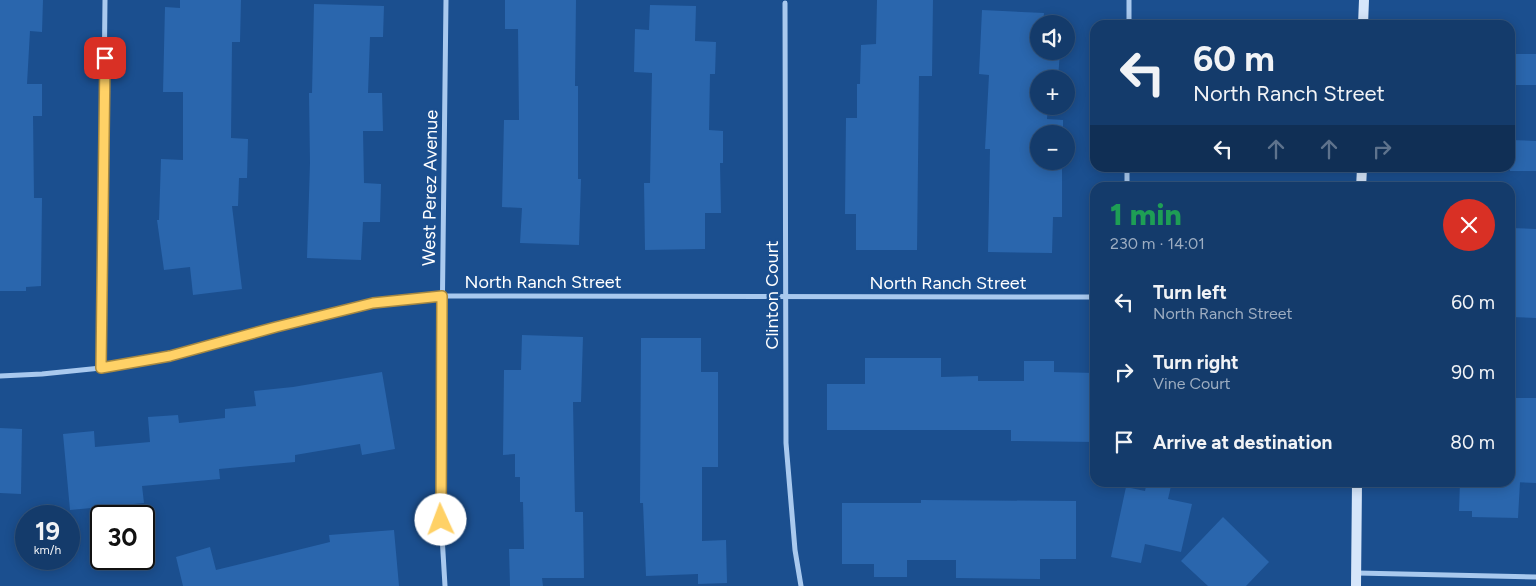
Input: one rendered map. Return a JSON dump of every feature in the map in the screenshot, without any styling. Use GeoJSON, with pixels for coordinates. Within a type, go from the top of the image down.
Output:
{"type":"FeatureCollection","features":[{"type":"Feature","properties":{"kind":"street"},"geometry":{"type":"LineString","coordinates":[[101,368],[106,0]]}},
{"type":"Feature","properties":{"kind":"street","name":"West Perez Avenue"},"geometry":{"type":"LineString","coordinates":[[445,586],[440,502],[446,0]]}},
{"type":"Feature","properties":{"kind":"street"},"geometry":{"type":"LineString","coordinates":[[1129,20],[1130,0]]}},
{"type":"Feature","properties":{"kind":"street"},"geometry":{"type":"LineString","coordinates":[[1364,0],[1364,20]]}},
{"type":"Feature","properties":{"kind":"street","name":"Clinton Court"},"geometry":{"type":"LineString","coordinates":[[786,3],[786,443],[795,550],[801,586]]}},
{"type":"Feature","properties":{"kind":"street","name":"North Ranch Street"},"geometry":{"type":"LineString","coordinates":[[0,376],[101,368],[170,356],[373,303],[442,296],[1090,297]]}},
{"type":"Feature","properties":{"kind":"street"},"geometry":{"type":"LineString","coordinates":[[1356,586],[1357,487]]}},
{"type":"Feature","properties":{"kind":"street"},"geometry":{"type":"LineString","coordinates":[[1356,574],[1536,577]]}},
{"type":"Feature","properties":{"kind":"building"},"geometry":{"type":"Polygon","coordinates":[[[0,0],[43,0],[42,32],[30,31],[27,84],[42,84],[42,116],[33,116],[34,198],[42,198],[41,286],[26,287],[26,291],[0,291],[0,0]]]}},
{"type":"Feature","properties":{"kind":"building"},"geometry":{"type":"Polygon","coordinates":[[[180,0],[241,0],[240,42],[232,42],[231,138],[248,139],[247,178],[239,178],[238,206],[232,206],[242,289],[193,295],[190,267],[164,270],[157,220],[159,220],[161,159],[183,160],[183,92],[163,92],[165,7],[180,8],[180,0]]]}},
{"type":"Feature","properties":{"kind":"building"},"geometry":{"type":"Polygon","coordinates":[[[505,0],[576,0],[575,86],[578,86],[578,179],[581,179],[579,245],[520,243],[522,208],[502,207],[504,120],[519,120],[518,29],[505,29],[505,0]]]}},
{"type":"Feature","properties":{"kind":"building"},"geometry":{"type":"Polygon","coordinates":[[[877,0],[933,0],[932,76],[919,76],[917,250],[856,250],[856,214],[845,214],[846,118],[857,118],[857,84],[860,84],[861,45],[876,44],[877,0]]]}},
{"type":"Feature","properties":{"kind":"building"},"geometry":{"type":"Polygon","coordinates":[[[314,4],[384,6],[383,37],[370,37],[368,93],[382,93],[383,131],[363,131],[364,183],[381,184],[380,222],[363,222],[361,260],[307,258],[310,163],[309,93],[312,93],[314,4]]]}},
{"type":"Feature","properties":{"kind":"building"},"geometry":{"type":"Polygon","coordinates":[[[650,5],[696,6],[695,41],[716,42],[715,74],[710,74],[709,130],[723,131],[723,163],[720,163],[721,213],[705,213],[705,249],[645,250],[644,183],[650,183],[652,73],[634,72],[635,29],[649,30],[650,5]]]}},
{"type":"Feature","properties":{"kind":"building"},"geometry":{"type":"Polygon","coordinates":[[[982,10],[1044,13],[1044,15],[1030,15],[1030,60],[1059,60],[1059,70],[1030,70],[1030,115],[1047,115],[1047,119],[1063,120],[1063,125],[1030,125],[1030,170],[1062,170],[1062,217],[1053,217],[1052,253],[988,252],[990,149],[985,149],[989,75],[979,74],[982,10]]]}},
{"type":"Feature","properties":{"kind":"building"},"geometry":{"type":"Polygon","coordinates":[[[1515,54],[1536,54],[1536,85],[1515,85],[1515,54]]]}},
{"type":"Feature","properties":{"kind":"building"},"geometry":{"type":"Polygon","coordinates":[[[1515,140],[1536,141],[1536,171],[1515,171],[1515,140]]]}},
{"type":"Feature","properties":{"kind":"building"},"geometry":{"type":"Polygon","coordinates":[[[1515,228],[1536,229],[1536,318],[1515,317],[1515,228]]]}},
{"type":"Feature","properties":{"kind":"building"},"geometry":{"type":"Polygon","coordinates":[[[522,335],[583,337],[581,402],[573,402],[575,512],[583,512],[584,578],[542,578],[543,586],[510,586],[509,549],[524,549],[523,502],[520,502],[520,477],[515,477],[515,454],[503,455],[504,370],[521,370],[522,335]]]}},
{"type":"Feature","properties":{"kind":"building"},"geometry":{"type":"Polygon","coordinates":[[[641,338],[701,338],[701,372],[718,372],[718,467],[702,467],[702,541],[726,540],[727,583],[698,584],[698,574],[646,576],[643,503],[640,503],[641,338]]]}},
{"type":"Feature","properties":{"kind":"building"},"geometry":{"type":"Polygon","coordinates":[[[865,358],[941,358],[941,377],[978,376],[978,381],[1024,381],[1024,361],[1054,361],[1054,372],[1090,373],[1090,442],[1011,441],[1011,430],[827,430],[827,384],[865,384],[865,358]]]}},
{"type":"Feature","properties":{"kind":"building"},"geometry":{"type":"Polygon","coordinates":[[[382,372],[395,449],[362,455],[360,444],[295,455],[295,462],[219,469],[220,479],[142,486],[144,503],[90,505],[90,508],[80,509],[80,505],[70,505],[63,434],[94,431],[95,447],[150,442],[148,417],[178,415],[179,423],[225,418],[225,409],[256,406],[254,391],[293,387],[382,372]]]}},
{"type":"Feature","properties":{"kind":"building"},"geometry":{"type":"Polygon","coordinates":[[[1515,398],[1536,398],[1536,483],[1515,482],[1515,398]]]}},
{"type":"Feature","properties":{"kind":"building"},"geometry":{"type":"Polygon","coordinates":[[[0,428],[22,429],[21,494],[0,493],[0,428]]]}},
{"type":"Feature","properties":{"kind":"building"},"geometry":{"type":"Polygon","coordinates":[[[1515,482],[1520,482],[1518,518],[1472,517],[1472,511],[1459,511],[1460,487],[1515,487],[1515,482]]]}},
{"type":"Feature","properties":{"kind":"building"},"geometry":{"type":"Polygon","coordinates":[[[1126,487],[1145,491],[1146,487],[1171,487],[1168,499],[1192,504],[1181,552],[1145,544],[1141,563],[1111,557],[1126,487]]]}},
{"type":"Feature","properties":{"kind":"building"},"geometry":{"type":"Polygon","coordinates":[[[921,500],[1076,501],[1076,559],[1040,559],[1040,579],[956,578],[956,560],[907,560],[907,577],[874,577],[874,564],[842,564],[842,503],[921,503],[921,500]]]}},
{"type":"Feature","properties":{"kind":"building"},"geometry":{"type":"Polygon","coordinates":[[[1223,517],[1269,562],[1246,586],[1208,586],[1181,561],[1223,517]]]}},
{"type":"Feature","properties":{"kind":"building"},"geometry":{"type":"Polygon","coordinates":[[[394,530],[399,586],[183,586],[176,557],[210,547],[216,570],[330,542],[329,535],[394,530]]]}},
{"type":"Feature","properties":{"kind":"route"},"geometry":{"type":"LineString","coordinates":[[105,58],[101,368],[170,356],[373,303],[442,296],[441,520]]}}]}
